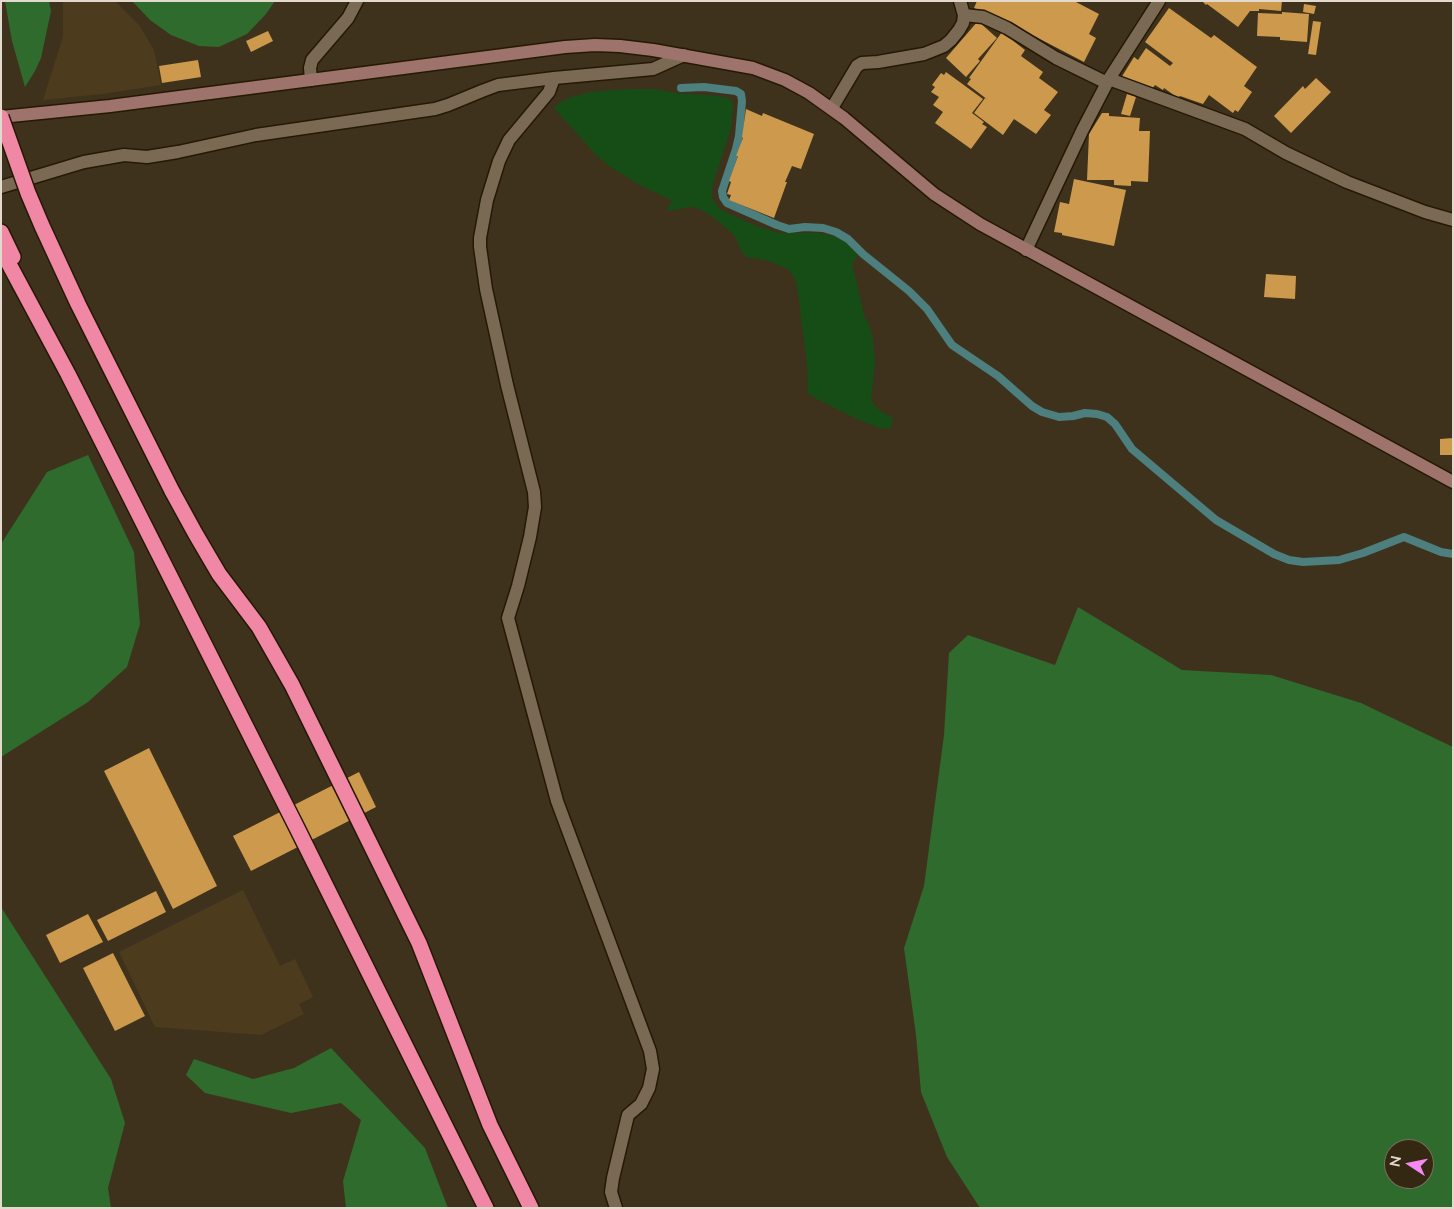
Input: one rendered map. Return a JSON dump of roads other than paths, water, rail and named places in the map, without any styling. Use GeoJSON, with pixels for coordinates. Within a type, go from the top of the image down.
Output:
{"type":"FeatureCollection","features":[{"type":"Feature","properties":{"kind":"highway"},"geometry":{"type":"LineString","coordinates":[[1,117],[28,193],[53,250],[172,491],[219,574],[259,626],[271,645],[319,738],[419,943],[490,1124],[531,1208]]}},
{"type":"Feature","properties":{"kind":"highway"},"geometry":{"type":"LineString","coordinates":[[1,232],[68,374],[135,509],[296,826],[486,1208]]}},
{"type":"Feature","properties":{"kind":"highway"},"geometry":{"type":"LineString","coordinates":[[1,249],[68,374]]}},
{"type":"Feature","properties":{"kind":"street"},"geometry":{"type":"LineString","coordinates":[[311,80],[310,68],[312,60],[348,18],[357,1]]}},
{"type":"Feature","properties":{"kind":"street"},"geometry":{"type":"LineString","coordinates":[[832,108],[857,66],[862,63],[924,54],[951,40],[963,23],[964,15],[960,1]]}},
{"type":"Feature","properties":{"kind":"street"},"geometry":{"type":"LineString","coordinates":[[1026,250],[1082,131],[1108,81],[1158,1]]}},
{"type":"Feature","properties":{"kind":"street"},"geometry":{"type":"LineString","coordinates":[[964,15],[983,17],[1007,28],[1056,58],[1108,81],[1245,129],[1286,153],[1347,182],[1425,212],[1453,220]]}},
{"type":"Feature","properties":{"kind":"street"},"geometry":{"type":"LineString","coordinates":[[1,117],[110,106],[565,47],[620,46],[744,66],[785,80],[832,108],[934,194],[980,224],[1453,482]]}},
{"type":"Feature","properties":{"kind":"street"},"geometry":{"type":"LineString","coordinates":[[1,187],[84,162],[124,156],[147,156],[178,152],[256,134],[435,109],[498,86],[554,78],[653,69],[684,55]]}},
{"type":"Feature","properties":{"kind":"street"},"geometry":{"type":"LineString","coordinates":[[554,78],[549,92],[509,140],[499,162],[487,200],[480,247],[486,289],[534,492],[535,507],[530,537],[508,618],[557,802],[650,1051],[653,1069],[649,1088],[641,1104],[628,1115],[611,1192],[616,1208]]}},
{"type":"Feature","properties":{"kind":"waterway"},"geometry":{"type":"LineString","coordinates":[[681,88],[704,87],[736,91],[741,94],[739,136],[722,191],[727,203],[789,229],[805,227],[823,228],[836,232],[848,239],[863,254],[909,291],[927,309],[952,345],[998,376],[1032,406],[1042,412],[1059,417],[1085,413],[1107,417],[1115,424],[1132,449],[1216,520],[1274,554],[1289,560],[1303,562],[1339,560],[1404,537],[1441,552],[1453,554]]}}]}
